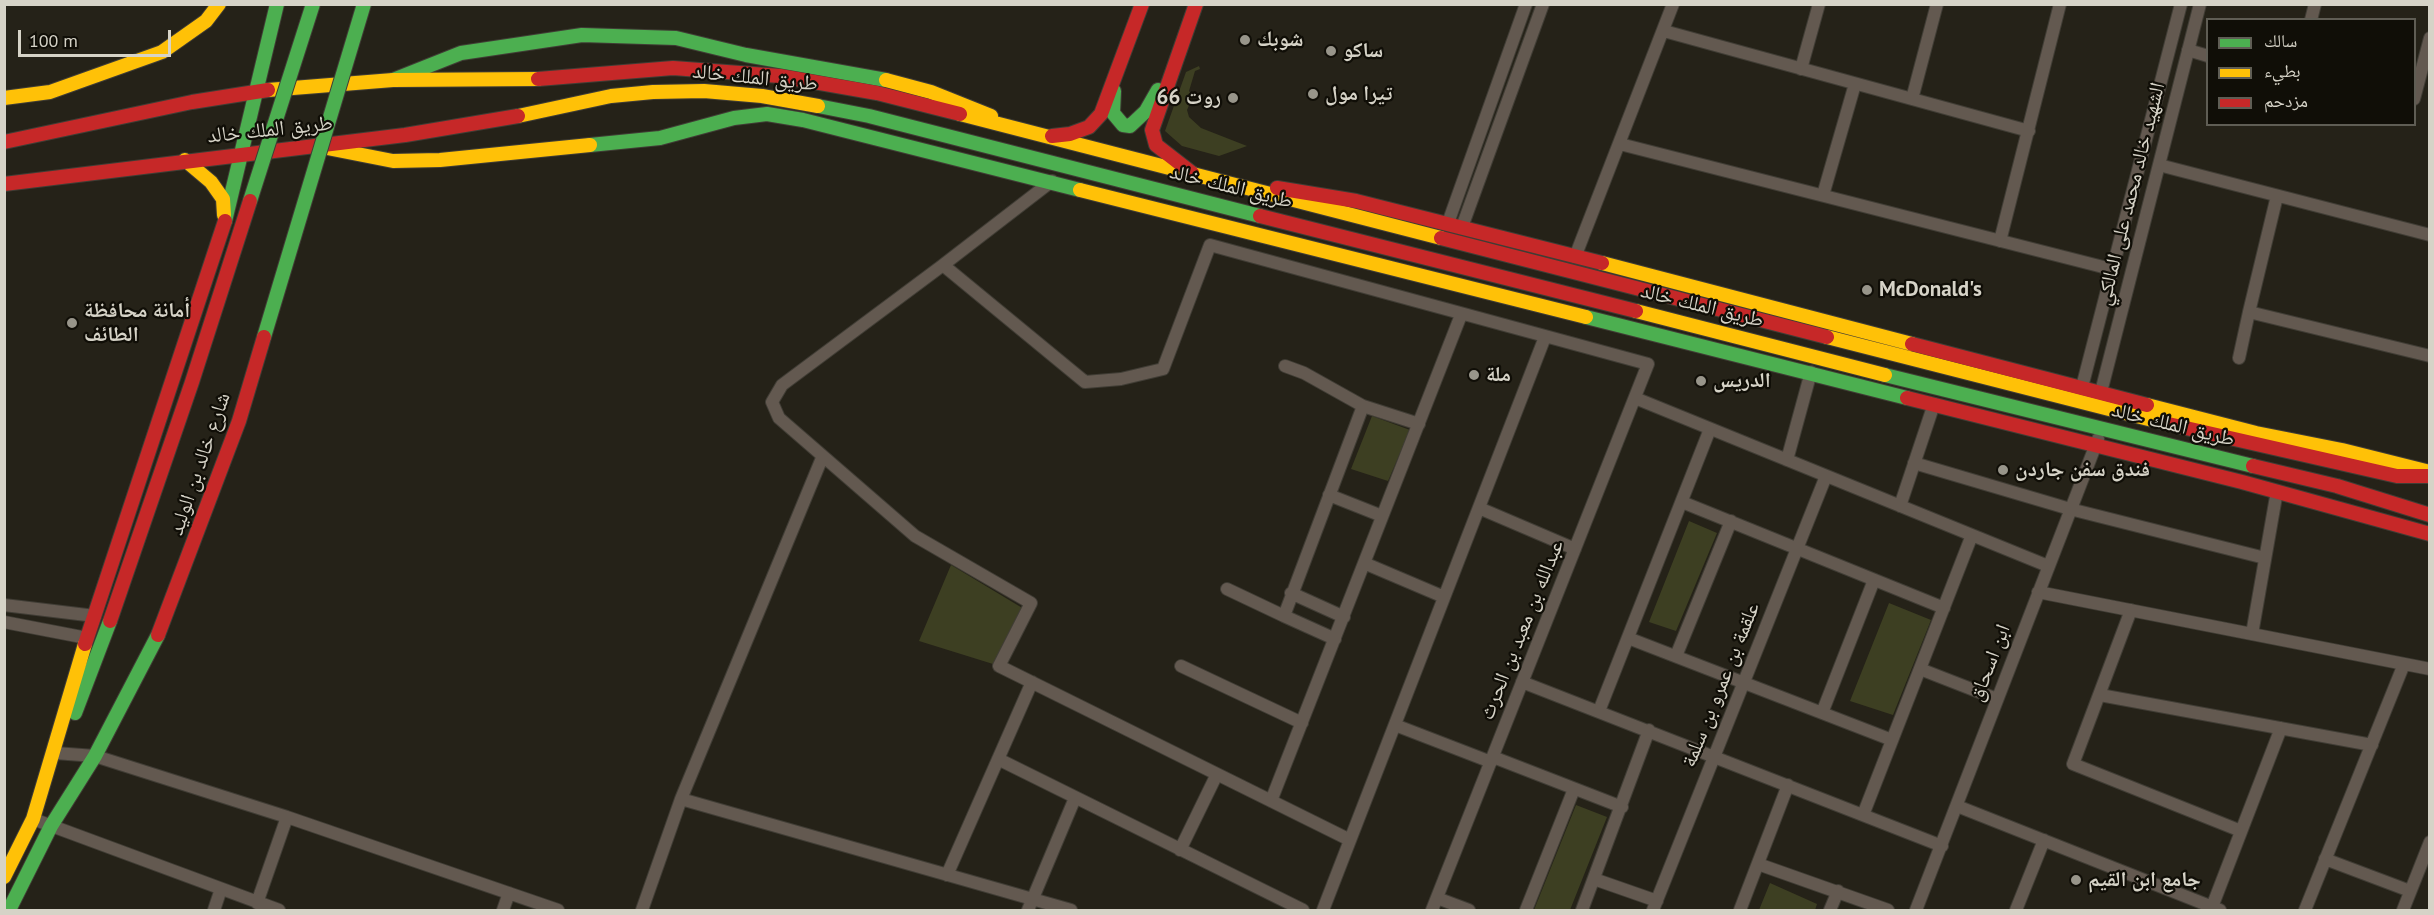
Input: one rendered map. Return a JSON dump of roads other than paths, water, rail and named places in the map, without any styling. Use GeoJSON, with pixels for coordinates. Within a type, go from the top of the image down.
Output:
{"type":"FeatureCollection","features":[{"type":"Feature","properties":{"kind":"main road"},"geometry":{"type":"LineString","coordinates":[[4,98],[50,92],[162,52],[206,21],[219,4]]}},
{"type":"Feature","properties":{"kind":"main road"},"geometry":{"type":"LineString","coordinates":[[4,877],[33,819],[56,749],[87,638],[222,233],[277,4]]}},
{"type":"Feature","properties":{"kind":"main road"},"geometry":{"type":"LineString","coordinates":[[56,749],[75,713],[110,621],[192,382],[313,4]]}},
{"type":"Feature","properties":{"kind":"main road","name":"شارع خالد بن الوليد"},"geometry":{"type":"LineString","coordinates":[[9,910],[51,826],[95,756],[158,636],[204,519],[238,421],[364,4]]}},
{"type":"Feature","properties":{"kind":"main road"},"geometry":{"type":"LineString","coordinates":[[393,80],[452,56],[483,49],[582,35],[676,38],[746,55],[808,64],[912,87],[1045,137],[1070,134],[1089,127],[1101,114],[1142,4]]}},
{"type":"Feature","properties":{"kind":"main road"},"geometry":{"type":"LineString","coordinates":[[1196,4],[1152,130],[1156,145],[1195,174],[1356,201],[1462,226],[2256,433],[2342,450],[2430,472]]}},
{"type":"Feature","properties":{"kind":"main road"},"geometry":{"type":"LineString","coordinates":[[1116,75],[1113,113],[1123,125],[1130,126],[1146,111],[1176,59]]}},
{"type":"Feature","properties":{"kind":"main road","name":"طريق الملك خالد"},"geometry":{"type":"LineString","coordinates":[[4,142],[192,102],[257,92],[393,80],[516,81],[673,68],[731,70],[780,76],[877,93],[2230,440],[2397,476],[2430,476]]}},
{"type":"Feature","properties":{"kind":"main road","name":"طريق الملك خالد"},"geometry":{"type":"LineString","coordinates":[[8,184],[243,153],[318,147],[516,116],[622,95],[704,91],[762,96],[869,116],[2102,430],[2337,486],[2430,515]]}},
{"type":"Feature","properties":{"kind":"main road"},"geometry":{"type":"LineString","coordinates":[[318,147],[393,161],[440,160],[660,138],[734,118],[767,114],[803,120],[2277,490],[2430,534]]}},
{"type":"Feature","properties":{"kind":"main road"},"geometry":{"type":"LineString","coordinates":[[185,160],[211,182],[224,199],[222,233]]}},
{"type":"Feature","properties":{"kind":"main road"},"geometry":{"type":"LineString","coordinates":[[2397,476],[2430,483]]}},
{"type":"Feature","properties":{"kind":"main road"},"geometry":{"type":"LineString","coordinates":[[2384,500],[2430,506]]}},
{"type":"Feature","properties":{"kind":"street"},"geometry":{"type":"LineString","coordinates":[[1448,223],[1526,4]]}},
{"type":"Feature","properties":{"kind":"street"},"geometry":{"type":"LineString","coordinates":[[1462,226],[1543,4]]}},
{"type":"Feature","properties":{"kind":"street"},"geometry":{"type":"LineString","coordinates":[[1575,257],[1673,4]]}},
{"type":"Feature","properties":{"kind":"street"},"geometry":{"type":"LineString","coordinates":[[1801,69],[1819,4]]}},
{"type":"Feature","properties":{"kind":"street"},"geometry":{"type":"LineString","coordinates":[[1912,99],[1937,4]]}},
{"type":"Feature","properties":{"kind":"street"},"geometry":{"type":"LineString","coordinates":[[2000,241],[2060,4]]}},
{"type":"Feature","properties":{"kind":"street","name":"الشهيد خالد محمد على المالكي"},"geometry":{"type":"LineString","coordinates":[[2082,387],[2181,4]]}},
{"type":"Feature","properties":{"kind":"street","name":"الشهيد خالد محمد على المالكي"},"geometry":{"type":"LineString","coordinates":[[2101,392],[2200,4]]}},
{"type":"Feature","properties":{"kind":"street"},"geometry":{"type":"LineString","coordinates":[[1664,31],[2029,131]]}},
{"type":"Feature","properties":{"kind":"street"},"geometry":{"type":"LineString","coordinates":[[2416,95],[2430,38]]}},
{"type":"Feature","properties":{"kind":"street"},"geometry":{"type":"LineString","coordinates":[[2188,51],[2206,56]]}},
{"type":"Feature","properties":{"kind":"street"},"geometry":{"type":"LineString","coordinates":[[1823,195],[1855,84]]}},
{"type":"Feature","properties":{"kind":"street"},"geometry":{"type":"LineString","coordinates":[[1620,144],[2111,269]]}},
{"type":"Feature","properties":{"kind":"street"},"geometry":{"type":"LineString","coordinates":[[2159,165],[2430,236]]}},
{"type":"Feature","properties":{"kind":"street"},"geometry":{"type":"LineString","coordinates":[[1052,181],[944,265],[782,385],[772,402],[779,418],[822,458],[915,536],[1031,603],[999,666],[1350,840]]}},
{"type":"Feature","properties":{"kind":"street"},"geometry":{"type":"LineString","coordinates":[[2239,357],[2277,196]]}},
{"type":"Feature","properties":{"kind":"street"},"geometry":{"type":"LineString","coordinates":[[944,265],[1085,381],[1121,379],[1163,369],[1210,245],[1545,337],[1323,910]]}},
{"type":"Feature","properties":{"kind":"street"},"geometry":{"type":"LineString","coordinates":[[2249,312],[2430,356]]}},
{"type":"Feature","properties":{"kind":"street"},"geometry":{"type":"LineString","coordinates":[[1271,801],[1461,315]]}},
{"type":"Feature","properties":{"kind":"street","name":"عبدالله بن معبد بن الحرث"},"geometry":{"type":"LineString","coordinates":[[1432,910],[1648,364],[1545,337]]}},
{"type":"Feature","properties":{"kind":"street"},"geometry":{"type":"LineString","coordinates":[[1285,366],[1304,373],[1363,406],[1419,424]]}},
{"type":"Feature","properties":{"kind":"street"},"geometry":{"type":"LineString","coordinates":[[1787,460],[1811,372]]}},
{"type":"Feature","properties":{"kind":"street"},"geometry":{"type":"LineString","coordinates":[[1635,398],[2048,566]]}},
{"type":"Feature","properties":{"kind":"street"},"geometry":{"type":"LineString","coordinates":[[1900,506],[1934,404]]}},
{"type":"Feature","properties":{"kind":"street"},"geometry":{"type":"LineString","coordinates":[[1284,616],[1363,406]]}},
{"type":"Feature","properties":{"kind":"street"},"geometry":{"type":"LineString","coordinates":[[1599,711],[1710,429]]}},
{"type":"Feature","properties":{"kind":"street","name":"ابن اسحاق"},"geometry":{"type":"LineString","coordinates":[[1916,910],[2102,430]]}},
{"type":"Feature","properties":{"kind":"street"},"geometry":{"type":"LineString","coordinates":[[642,910],[681,799],[822,458]]}},
{"type":"Feature","properties":{"kind":"street"},"geometry":{"type":"LineString","coordinates":[[1914,463],[2070,509],[2265,558]]}},
{"type":"Feature","properties":{"kind":"street","name":"علقمة بن عمرو بن سلمة"},"geometry":{"type":"LineString","coordinates":[[1655,906],[1826,476]]}},
{"type":"Feature","properties":{"kind":"street"},"geometry":{"type":"LineString","coordinates":[[2252,634],[2277,490]]}},
{"type":"Feature","properties":{"kind":"street"},"geometry":{"type":"LineString","coordinates":[[1329,495],[1382,516]]}},
{"type":"Feature","properties":{"kind":"street"},"geometry":{"type":"LineString","coordinates":[[1682,502],[1944,608]]}},
{"type":"Feature","properties":{"kind":"street"},"geometry":{"type":"LineString","coordinates":[[1479,508],[1575,549]]}},
{"type":"Feature","properties":{"kind":"street"},"geometry":{"type":"LineString","coordinates":[[1676,656],[1731,521]]}},
{"type":"Feature","properties":{"kind":"street"},"geometry":{"type":"LineString","coordinates":[[1863,815],[1972,535]]}},
{"type":"Feature","properties":{"kind":"street"},"geometry":{"type":"LineString","coordinates":[[1364,563],[1444,597]]}},
{"type":"Feature","properties":{"kind":"street"},"geometry":{"type":"LineString","coordinates":[[1822,713],[1874,580]]}},
{"type":"Feature","properties":{"kind":"street"},"geometry":{"type":"LineString","coordinates":[[1227,589],[1335,639]]}},
{"type":"Feature","properties":{"kind":"street"},"geometry":{"type":"LineString","coordinates":[[2038,592],[2430,669]]}},
{"type":"Feature","properties":{"kind":"street"},"geometry":{"type":"LineString","coordinates":[[1291,593],[1344,616]]}},
{"type":"Feature","properties":{"kind":"street"},"geometry":{"type":"LineString","coordinates":[[4,604],[95,616]]}},
{"type":"Feature","properties":{"kind":"street"},"geometry":{"type":"LineString","coordinates":[[2131,610],[2073,764],[2241,831]]}},
{"type":"Feature","properties":{"kind":"street"},"geometry":{"type":"LineString","coordinates":[[4,622],[87,638]]}},
{"type":"Feature","properties":{"kind":"street"},"geometry":{"type":"LineString","coordinates":[[1628,638],[1892,740]]}},
{"type":"Feature","properties":{"kind":"street"},"geometry":{"type":"LineString","coordinates":[[2305,910],[2404,664]]}},
{"type":"Feature","properties":{"kind":"street"},"geometry":{"type":"LineString","coordinates":[[1181,666],[1302,723]]}},
{"type":"Feature","properties":{"kind":"street"},"geometry":{"type":"LineString","coordinates":[[1920,669],[1998,699]]}},
{"type":"Feature","properties":{"kind":"street"},"geometry":{"type":"LineString","coordinates":[[947,875],[1032,682]]}},
{"type":"Feature","properties":{"kind":"street"},"geometry":{"type":"LineString","coordinates":[[1522,682],[1942,846]]}},
{"type":"Feature","properties":{"kind":"street"},"geometry":{"type":"LineString","coordinates":[[2100,695],[2372,745]]}},
{"type":"Feature","properties":{"kind":"street"},"geometry":{"type":"LineString","coordinates":[[1395,725],[1623,807]]}},
{"type":"Feature","properties":{"kind":"street"},"geometry":{"type":"LineString","coordinates":[[1957,806],[2216,909],[2241,831],[2281,728]]}},
{"type":"Feature","properties":{"kind":"street"},"geometry":{"type":"LineString","coordinates":[[1582,910],[1623,807],[1649,730]]}},
{"type":"Feature","properties":{"kind":"street"},"geometry":{"type":"LineString","coordinates":[[56,749],[95,756],[287,817],[558,910]]}},
{"type":"Feature","properties":{"kind":"street"},"geometry":{"type":"LineString","coordinates":[[998,759],[1303,910]]}},
{"type":"Feature","properties":{"kind":"street"},"geometry":{"type":"LineString","coordinates":[[1180,850],[1217,774]]}},
{"type":"Feature","properties":{"kind":"street"},"geometry":{"type":"LineString","coordinates":[[1740,910],[1788,785]]}},
{"type":"Feature","properties":{"kind":"street"},"geometry":{"type":"LineString","coordinates":[[1526,910],[1574,789]]}},
{"type":"Feature","properties":{"kind":"street"},"geometry":{"type":"LineString","coordinates":[[1030,905],[1075,798]]}},
{"type":"Feature","properties":{"kind":"street"},"geometry":{"type":"LineString","coordinates":[[681,799],[947,875],[1030,905],[1071,910]]}},
{"type":"Feature","properties":{"kind":"street"},"geometry":{"type":"LineString","coordinates":[[257,903],[287,817]]}},
{"type":"Feature","properties":{"kind":"street"},"geometry":{"type":"LineString","coordinates":[[33,819],[279,910]]}},
{"type":"Feature","properties":{"kind":"street"},"geometry":{"type":"LineString","coordinates":[[2016,910],[2044,840]]}},
{"type":"Feature","properties":{"kind":"street"},"geometry":{"type":"LineString","coordinates":[[2403,910],[2430,842]]}},
{"type":"Feature","properties":{"kind":"street"},"geometry":{"type":"LineString","coordinates":[[2325,860],[2410,891]]}},
{"type":"Feature","properties":{"kind":"street"},"geometry":{"type":"LineString","coordinates":[[1758,864],[1888,910]]}},
{"type":"Feature","properties":{"kind":"street"},"geometry":{"type":"LineString","coordinates":[[1594,879],[1655,906]]}},
{"type":"Feature","properties":{"kind":"street"},"geometry":{"type":"LineString","coordinates":[[214,910],[222,889]]}},
{"type":"Feature","properties":{"kind":"street"},"geometry":{"type":"LineString","coordinates":[[1830,910],[1838,891]]}},
{"type":"Feature","properties":{"kind":"street"},"geometry":{"type":"LineString","coordinates":[[503,910],[509,894]]}},
{"type":"Feature","properties":{"kind":"street"},"geometry":{"type":"LineString","coordinates":[[1437,898],[1469,910]]}},
{"type":"Feature","properties":{"kind":"place","name":"شوبك"},"geometry":{"type":"Point","coordinates":[1245,40]}},
{"type":"Feature","properties":{"kind":"place","name":"ساكو"},"geometry":{"type":"Point","coordinates":[1331,51]}},
{"type":"Feature","properties":{"kind":"place","name":"تيرا مول"},"geometry":{"type":"Point","coordinates":[1313,94]}},
{"type":"Feature","properties":{"kind":"place","name":"روت 66"},"geometry":{"type":"Point","coordinates":[1233,98]}},
{"type":"Feature","properties":{"kind":"place","name":"McDonald's"},"geometry":{"type":"Point","coordinates":[1867,290]}},
{"type":"Feature","properties":{"kind":"place","name":"أمانة محافظة الطائف"},"geometry":{"type":"Point","coordinates":[72,323]}},
{"type":"Feature","properties":{"kind":"place","name":"ملة"},"geometry":{"type":"Point","coordinates":[1474,375]}},
{"type":"Feature","properties":{"kind":"place","name":"الدريس"},"geometry":{"type":"Point","coordinates":[1701,381]}},
{"type":"Feature","properties":{"kind":"place","name":"فندق سفن جاردن"},"geometry":{"type":"Point","coordinates":[2003,470]}},
{"type":"Feature","properties":{"kind":"place","name":"جامع ابن القيم"},"geometry":{"type":"Point","coordinates":[2076,880]}}]}
